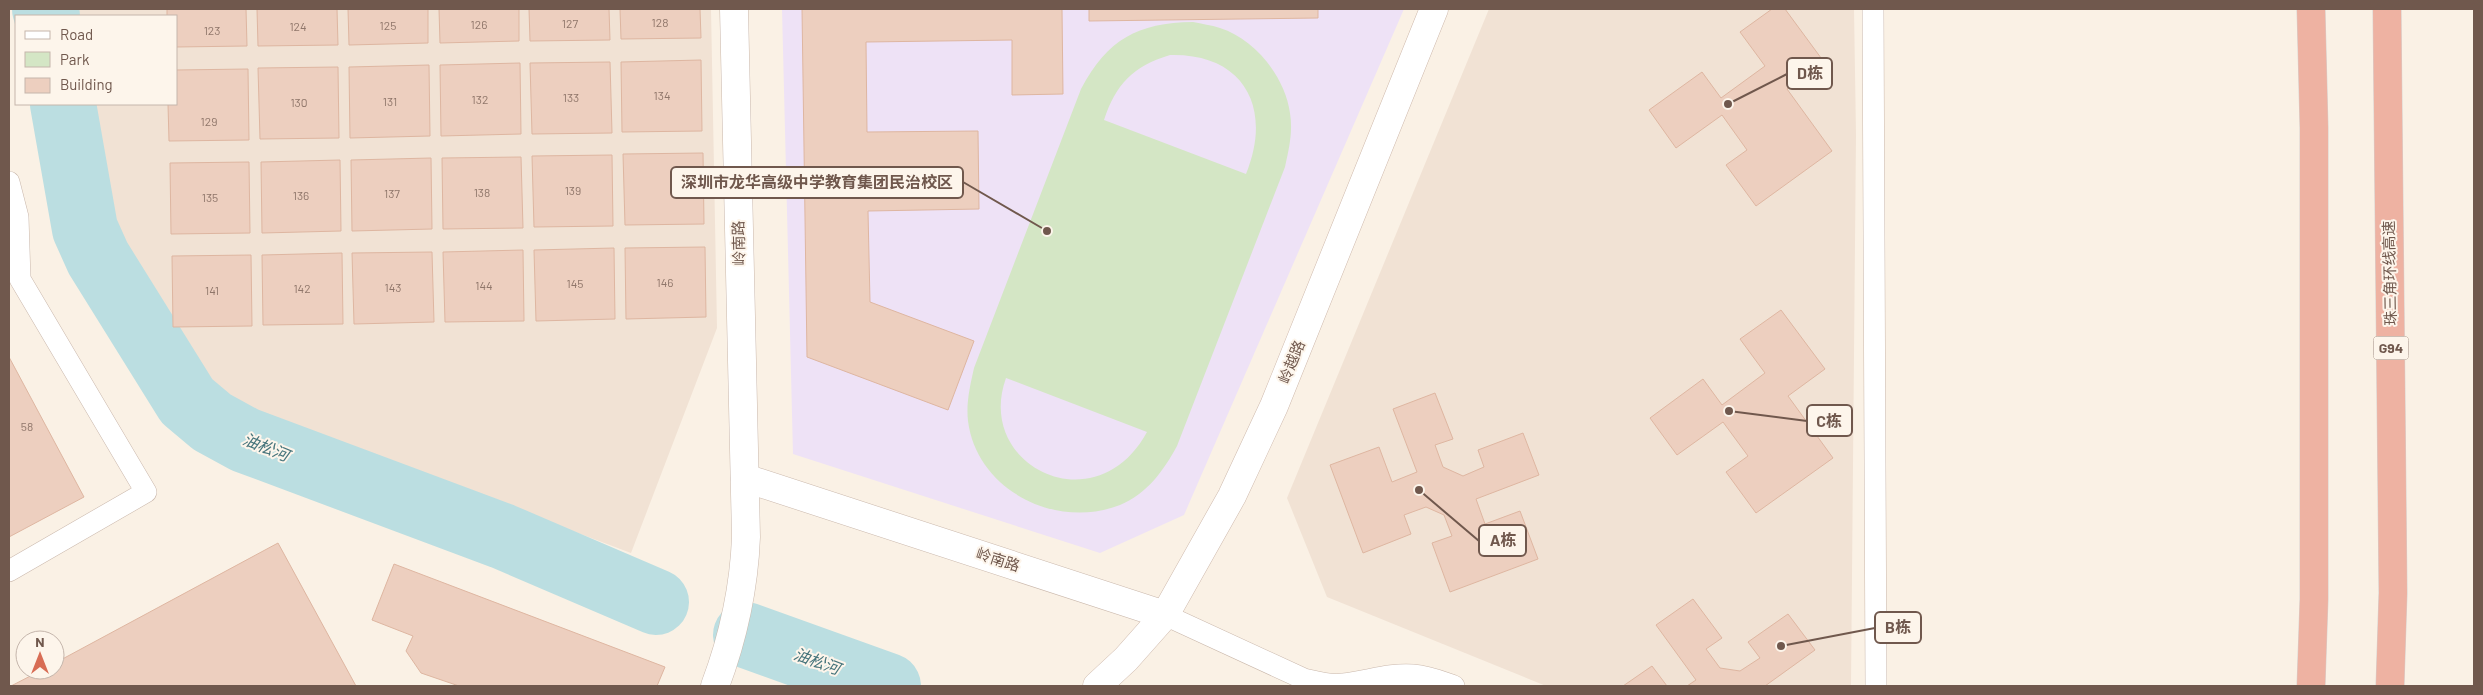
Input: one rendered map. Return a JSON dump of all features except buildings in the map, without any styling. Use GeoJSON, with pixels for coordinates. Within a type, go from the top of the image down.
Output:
{"type":"FeatureCollection","features":[{"type":"Feature","properties":{"kind":"highway"},"geometry":{"type":"LineString","coordinates":[[2311,9],[2314,128],[2314,599],[2311,686]]}},
{"type":"Feature","properties":{"kind":"highway","name":"珠三角环线高速"},"geometry":{"type":"LineString","coordinates":[[2387,9],[2393,594],[2390,686]]}},
{"type":"Feature","properties":{"kind":"street","name":"岭南路"},"geometry":{"type":"LineString","coordinates":[[715,686],[738,612],[745,571],[745,478],[734,9]]}},
{"type":"Feature","properties":{"kind":"street","name":"岭越路"},"geometry":{"type":"LineString","coordinates":[[1097,686],[1126,659],[1165,615],[1232,496],[1274,406],[1434,9]]}},
{"type":"Feature","properties":{"kind":"street","name":"岭南路"},"geometry":{"type":"LineString","coordinates":[[745,478],[1165,615]]}},
{"type":"Feature","properties":{"kind":"lane"},"geometry":{"type":"LineString","coordinates":[[1873,9],[1876,686]]}},
{"type":"Feature","properties":{"kind":"lane"},"geometry":{"type":"LineString","coordinates":[[9,182],[18,217],[20,279],[146,492],[9,571]]}},
{"type":"Feature","properties":{"kind":"lane"},"geometry":{"type":"LineString","coordinates":[[1165,615],[1304,679],[1324,684],[1342,684],[1399,675],[1413,675],[1428,676],[1454,686]]}},
{"type":"Feature","properties":{"kind":"shaded area"},"geometry":{"type":"Polygon","coordinates":[[[68,9],[711,9],[717,328],[631,553],[209,394],[117,248],[106,223],[85,105],[178,105],[178,15],[69,15],[68,9]]]}},
{"type":"Feature","properties":{"kind":"shaded area"},"geometry":{"type":"Polygon","coordinates":[[[782,9],[1404,9],[1184,515],[1100,553],[793,454],[782,9]]]}},
{"type":"Feature","properties":{"kind":"shaded area"},"geometry":{"type":"Polygon","coordinates":[[[1489,9],[1854,9],[1856,135],[1851,686],[1546,686],[1327,597],[1287,498],[1489,9]]]}},
{"type":"Feature","properties":{"kind":"green space"},"geometry":{"type":"Polygon","coordinates":[[[1193,22],[1210,25],[1233,33],[1256,50],[1266,61],[1282,86],[1290,113],[1291,134],[1285,167],[1177,446],[1166,464],[1146,488],[1120,505],[1096,511],[1071,512],[1047,508],[1024,499],[1003,485],[987,467],[975,446],[968,421],[969,394],[974,368],[1081,89],[1102,58],[1126,37],[1140,30],[1173,23],[1193,22]],[[1170,55],[1146,65],[1128,78],[1114,96],[1104,120],[1246,174],[1254,150],[1256,127],[1253,107],[1246,89],[1234,74],[1217,63],[1196,57],[1170,55]],[[1006,378],[1001,409],[1007,437],[1023,459],[1045,473],[1072,479],[1099,476],[1125,460],[1147,432],[1006,378]]]}},
{"type":"Feature","properties":{"kind":"waterway","name":"油松河"},"geometry":{"type":"LineString","coordinates":[[45,9],[47,15]]}},
{"type":"Feature","properties":{"kind":"waterway","name":"油松河"},"geometry":{"type":"LineString","coordinates":[[63,105],[85,229],[98,258],[187,401],[212,422],[245,440],[502,536],[656,602]]}},
{"type":"Feature","properties":{"kind":"waterway","name":"油松河"},"geometry":{"type":"LineString","coordinates":[[746,635],[888,686]]}},
{"type":"Feature","properties":{"kind":"place","name":"D栋"},"geometry":{"type":"Point","coordinates":[1728,104]}},
{"type":"Feature","properties":{"kind":"place","name":"深圳市龙华高级中学教育集团民治校区"},"geometry":{"type":"Point","coordinates":[1047,231]}},
{"type":"Feature","properties":{"kind":"place","name":"C栋"},"geometry":{"type":"Point","coordinates":[1729,411]}},
{"type":"Feature","properties":{"kind":"place","name":"A栋"},"geometry":{"type":"Point","coordinates":[1419,490]}},
{"type":"Feature","properties":{"kind":"place","name":"B栋"},"geometry":{"type":"Point","coordinates":[1781,646]}}]}
